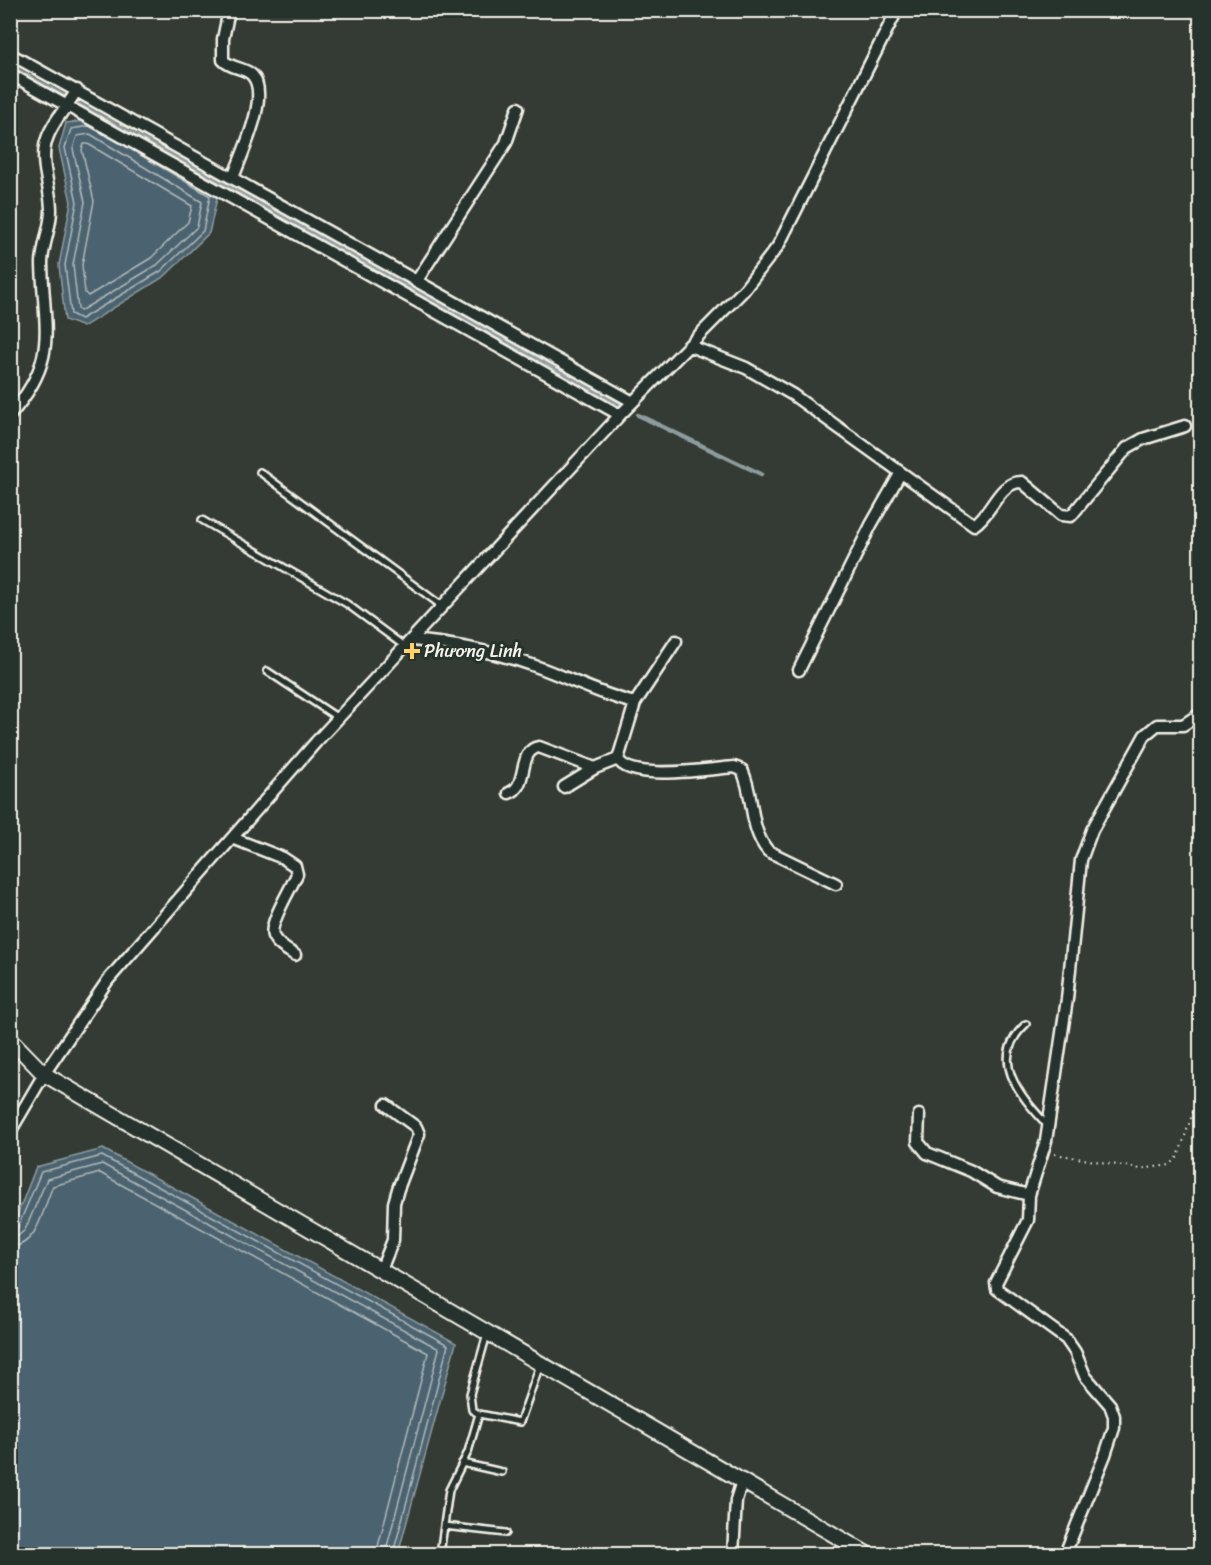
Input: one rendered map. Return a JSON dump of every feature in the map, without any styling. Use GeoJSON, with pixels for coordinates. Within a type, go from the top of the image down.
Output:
{"type":"FeatureCollection","features":[{"type":"Feature","properties":{"kind":"street"},"geometry":{"type":"LineString","coordinates":[[229,10],[223,39],[223,60],[227,65],[248,72],[254,77],[259,97],[257,110],[233,178]]}},
{"type":"Feature","properties":{"kind":"street"},"geometry":{"type":"LineString","coordinates":[[10,1132],[44,1074],[108,981],[232,838],[338,719],[620,415],[744,290],[778,246],[897,10]]}},
{"type":"Feature","properties":{"kind":"street"},"geometry":{"type":"LineString","coordinates":[[10,54],[633,402]]}},
{"type":"Feature","properties":{"kind":"street"},"geometry":{"type":"LineString","coordinates":[[10,75],[68,105],[620,415]]}},
{"type":"Feature","properties":{"kind":"street"},"geometry":{"type":"LineString","coordinates":[[10,415],[30,393],[45,355],[46,300],[42,264],[51,213],[45,148],[48,136],[76,90]]}},
{"type":"Feature","properties":{"kind":"street"},"geometry":{"type":"LineString","coordinates":[[416,282],[506,142],[519,108]]}},
{"type":"Feature","properties":{"kind":"street"},"geometry":{"type":"LineString","coordinates":[[690,346],[746,368],[793,395],[974,525],[984,519],[1007,484],[1013,481],[1022,482],[1061,515],[1071,516],[1127,448],[1143,439],[1185,426]]}},
{"type":"Feature","properties":{"kind":"street"},"geometry":{"type":"LineString","coordinates":[[799,670],[871,525],[900,474]]}},
{"type":"Feature","properties":{"kind":"street"},"geometry":{"type":"LineString","coordinates":[[676,640],[635,703],[618,759],[623,767],[633,771],[656,772],[734,767],[742,770],[754,829],[761,843],[768,851],[836,884]]}},
{"type":"Feature","properties":{"kind":"street"},"geometry":{"type":"LineString","coordinates":[[409,644],[473,648],[514,660],[618,699],[635,703]]}},
{"type":"Feature","properties":{"kind":"street"},"geometry":{"type":"LineString","coordinates":[[1065,1554],[1105,1455],[1114,1428],[1114,1416],[1110,1405],[1085,1376],[1076,1352],[1066,1339],[998,1289],[998,1277],[1028,1220],[1029,1195],[1043,1152],[1067,999],[1081,860],[1092,830],[1144,735],[1157,724],[1183,725],[1200,714]]}},
{"type":"Feature","properties":{"kind":"street"},"geometry":{"type":"LineString","coordinates":[[509,793],[517,787],[528,752],[534,748],[539,747],[595,768]]}},
{"type":"Feature","properties":{"kind":"street"},"geometry":{"type":"LineString","coordinates":[[564,787],[595,768],[618,759]]}},
{"type":"Feature","properties":{"kind":"street"},"geometry":{"type":"LineString","coordinates":[[232,838],[282,858],[295,866],[297,874],[273,924],[272,934],[278,943],[295,955]]}},
{"type":"Feature","properties":{"kind":"street"},"geometry":{"type":"LineString","coordinates":[[10,1039],[44,1074],[867,1554]]}},
{"type":"Feature","properties":{"kind":"street"},"geometry":{"type":"LineString","coordinates":[[381,1270],[393,1240],[394,1203],[419,1134],[416,1127],[386,1105]]}},
{"type":"Feature","properties":{"kind":"street"},"geometry":{"type":"LineString","coordinates":[[919,1115],[918,1142],[927,1153],[971,1171],[997,1187],[1029,1195]]}},
{"type":"Feature","properties":{"kind":"street"},"geometry":{"type":"LineString","coordinates":[[733,1554],[736,1500],[742,1480]]}},
{"type":"Feature","properties":{"kind":"lane"},"geometry":{"type":"LineString","coordinates":[[260,472],[444,607]]}},
{"type":"Feature","properties":{"kind":"lane"},"geometry":{"type":"LineString","coordinates":[[202,520],[347,604],[409,644]]}},
{"type":"Feature","properties":{"kind":"lane"},"geometry":{"type":"LineString","coordinates":[[267,671],[338,719]]}},
{"type":"Feature","properties":{"kind":"lane"},"geometry":{"type":"LineString","coordinates":[[1026,1024],[1013,1035],[1007,1054],[1011,1078],[1047,1126]]}},
{"type":"Feature","properties":{"kind":"lane"},"geometry":{"type":"LineString","coordinates":[[488,1333],[470,1394],[472,1410],[479,1414],[520,1422],[541,1363]]}},
{"type":"Feature","properties":{"kind":"lane"},"geometry":{"type":"LineString","coordinates":[[440,1554],[449,1490],[462,1463],[479,1414]]}},
{"type":"Feature","properties":{"kind":"lane"},"geometry":{"type":"LineString","coordinates":[[462,1463],[502,1472]]}},
{"type":"Feature","properties":{"kind":"lane"},"geometry":{"type":"LineString","coordinates":[[444,1526],[506,1533]]}},
{"type":"Feature","properties":{"kind":"path"},"geometry":{"type":"LineString","coordinates":[[1043,1152],[1140,1169],[1170,1166],[1178,1156],[1194,1110]]}},
{"type":"Feature","properties":{"kind":"water"},"geometry":{"type":"Polygon","coordinates":[[[92,120],[218,194],[209,233],[165,276],[83,327],[65,320],[59,265],[71,202],[59,148],[66,123],[92,120]]]}},
{"type":"Feature","properties":{"kind":"water"},"geometry":{"type":"Polygon","coordinates":[[[103,1149],[456,1343],[398,1554],[11,1554],[11,1231],[36,1167],[103,1149]]]}},
{"type":"Feature","properties":{"kind":"waterway"},"geometry":{"type":"LineString","coordinates":[[10,66],[623,406]]}},
{"type":"Feature","properties":{"kind":"waterway"},"geometry":{"type":"LineString","coordinates":[[638,415],[761,474]]}},
{"type":"Feature","properties":{"kind":"place","name":"Phương Linh"},"geometry":{"type":"Point","coordinates":[412,651]}}]}
